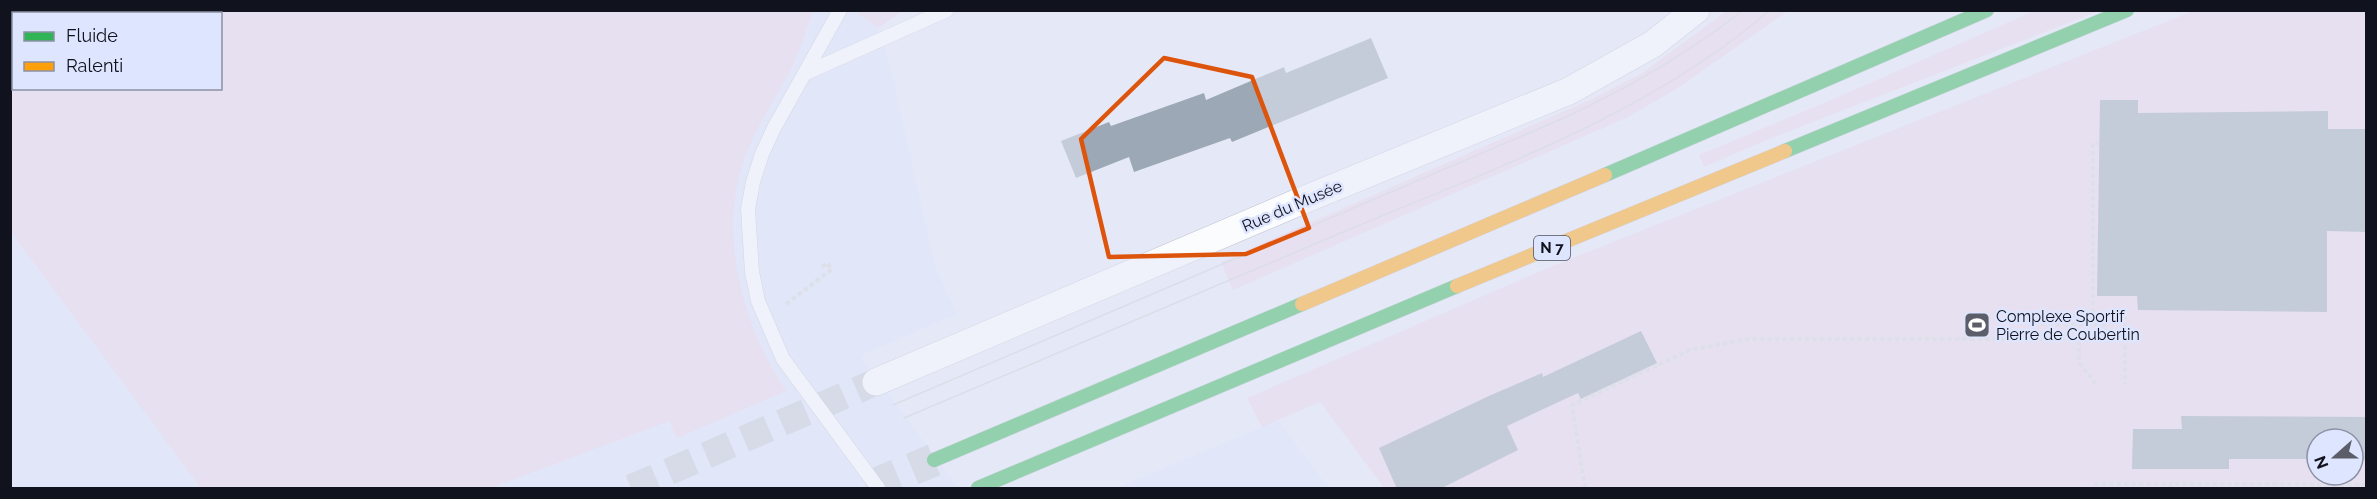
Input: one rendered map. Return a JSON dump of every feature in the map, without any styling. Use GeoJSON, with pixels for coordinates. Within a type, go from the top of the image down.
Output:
{"type":"FeatureCollection","features":[{"type":"Feature","properties":{"kind":"highway"},"geometry":{"type":"LineString","coordinates":[[934,460],[1721,126],[1987,10]]}},
{"type":"Feature","properties":{"kind":"highway","name":"N 7"},"geometry":{"type":"LineString","coordinates":[[978,489],[1351,330],[2127,10]]}},
{"type":"Feature","properties":{"kind":"street","name":"Rue du Musée"},"geometry":{"type":"LineString","coordinates":[[876,382],[1302,201],[1569,91],[1653,44],[1696,10]]}},
{"type":"Feature","properties":{"kind":"lane"},"geometry":{"type":"LineString","coordinates":[[840,10],[774,128],[762,154],[753,182],[748,209],[752,272],[758,301],[783,359],[878,489]]}},
{"type":"Feature","properties":{"kind":"lane"},"geometry":{"type":"LineString","coordinates":[[806,73],[947,10]]}},
{"type":"Feature","properties":{"kind":"path"},"geometry":{"type":"LineString","coordinates":[[2093,316],[2093,143],[2099,143]]}},
{"type":"Feature","properties":{"kind":"path"},"geometry":{"type":"LineString","coordinates":[[765,319],[832,269],[827,263],[821,268]]}},
{"type":"Feature","properties":{"kind":"path"},"geometry":{"type":"LineString","coordinates":[[2096,384],[2079,363],[2079,333],[2101,333],[2106,328],[2101,324],[2041,324],[2042,316],[2125,317],[2124,384]]}},
{"type":"Feature","properties":{"kind":"path"},"geometry":{"type":"LineString","coordinates":[[1585,489],[1572,405],[1690,350],[1749,339],[2078,339]]}},
{"type":"Feature","properties":{"kind":"path"},"geometry":{"type":"LineString","coordinates":[[2094,484],[2367,485]]}},
{"type":"Feature","properties":{"kind":"path"},"geometry":{"type":"LineString","coordinates":[[2169,489],[2173,484]]}},
{"type":"Feature","properties":{"kind":"highlighted area"},"geometry":{"type":"Polygon","coordinates":[[[1164,58],[1252,77],[1309,228],[1246,254],[1109,257],[1081,139],[1164,58]]]}},
{"type":"Feature","properties":{"kind":"shaded area"},"geometry":{"type":"Polygon","coordinates":[[[11,10],[813,11],[794,64],[749,147],[739,177],[734,208],[734,241],[745,304],[756,335],[786,391],[677,438],[669,421],[491,488],[201,488],[11,232],[11,10]]]}},
{"type":"Feature","properties":{"kind":"shaded area"},"geometry":{"type":"Polygon","coordinates":[[[1728,10],[1788,11],[1675,90],[1624,119],[1233,290],[1221,262],[1594,98],[1642,73],[1728,10]]]}},
{"type":"Feature","properties":{"kind":"shaded area"},"geometry":{"type":"Polygon","coordinates":[[[10,11],[883,11],[874,19],[890,65],[935,266],[957,314],[860,356],[959,488],[11,488],[10,11]]]}},
{"type":"Feature","properties":{"kind":"shaded area"},"geometry":{"type":"Polygon","coordinates":[[[859,11],[902,11],[879,28],[857,13],[859,11]]]}},
{"type":"Feature","properties":{"kind":"shaded area"},"geometry":{"type":"Polygon","coordinates":[[[2034,11],[2099,11],[1774,137],[1704,167],[1699,155],[2034,11]]]}},
{"type":"Feature","properties":{"kind":"shaded area","name":"Complexe Sportif Pierre de Coubertin"},"geometry":{"type":"Polygon","coordinates":[[[2193,11],[2366,11],[2366,488],[1384,488],[1320,402],[1262,427],[1247,398],[1550,267],[2193,11]]]}},
{"type":"Feature","properties":{"kind":"shaded area"},"geometry":{"type":"Polygon","coordinates":[[[1278,420],[1329,488],[1116,488],[1278,420]]]}},
{"type":"Feature","properties":{"kind":"building"},"geometry":{"type":"Polygon","coordinates":[[[1371,38],[1388,78],[1232,142],[1230,138],[1134,172],[1129,157],[1076,178],[1061,141],[1109,122],[1111,126],[1204,93],[1206,100],[1284,67],[1286,73],[1371,38]]]}},
{"type":"Feature","properties":{"kind":"building"},"geometry":{"type":"Polygon","coordinates":[[[2100,100],[2138,100],[2138,113],[2328,111],[2328,129],[2367,129],[2367,232],[2327,231],[2327,312],[2138,310],[2137,296],[2097,296],[2100,100]]]}},
{"type":"Feature","properties":{"kind":"building"},"geometry":{"type":"Polygon","coordinates":[[[1641,331],[1657,363],[1581,399],[1578,393],[1507,426],[1518,450],[1440,489],[1397,489],[1379,448],[1491,395],[1542,373],[1543,377],[1641,331]]]}},
{"type":"Feature","properties":{"kind":"building"},"geometry":{"type":"Polygon","coordinates":[[[2181,416],[2367,417],[2367,460],[2365,460],[2365,427],[2305,427],[2305,459],[2229,459],[2229,469],[2132,469],[2133,429],[2182,429],[2181,416]]]}},
{"type":"Feature","properties":{"kind":"tunnel"},"geometry":{"type":"LineString","coordinates":[[631,488],[876,382]]}},
{"type":"Feature","properties":{"kind":"tunnel"},"geometry":{"type":"LineString","coordinates":[[867,488],[934,460]]}},
{"type":"Feature","properties":{"kind":"tram line"},"geometry":{"type":"LineString","coordinates":[[893,405],[1564,118],[1657,69],[1701,41],[1743,10]]}},
{"type":"Feature","properties":{"kind":"tram line"},"geometry":{"type":"LineString","coordinates":[[904,418],[1458,185],[1568,136],[1674,80],[1723,47],[1770,10]]}},
{"type":"Feature","properties":{"kind":"traffic: fast"},"geometry":{"type":"LineString","coordinates":[[1605,175],[1987,10]]}},
{"type":"Feature","properties":{"kind":"traffic: fast"},"geometry":{"type":"LineString","coordinates":[[1785,151],[2127,10]]}},
{"type":"Feature","properties":{"kind":"traffic: fast"},"geometry":{"type":"LineString","coordinates":[[978,488],[1457,286]]}},
{"type":"Feature","properties":{"kind":"traffic: fast"},"geometry":{"type":"LineString","coordinates":[[934,460],[1302,304]]}},
{"type":"Feature","properties":{"kind":"traffic: slow"},"geometry":{"type":"LineString","coordinates":[[1457,286],[1785,151]]}},
{"type":"Feature","properties":{"kind":"traffic: slow"},"geometry":{"type":"LineString","coordinates":[[1302,304],[1605,175]]}},
{"type":"Feature","properties":{"kind":"place","name":"Complexe Sportif Pierre de Coubertin"},"geometry":{"type":"Point","coordinates":[1977,325]}}]}
